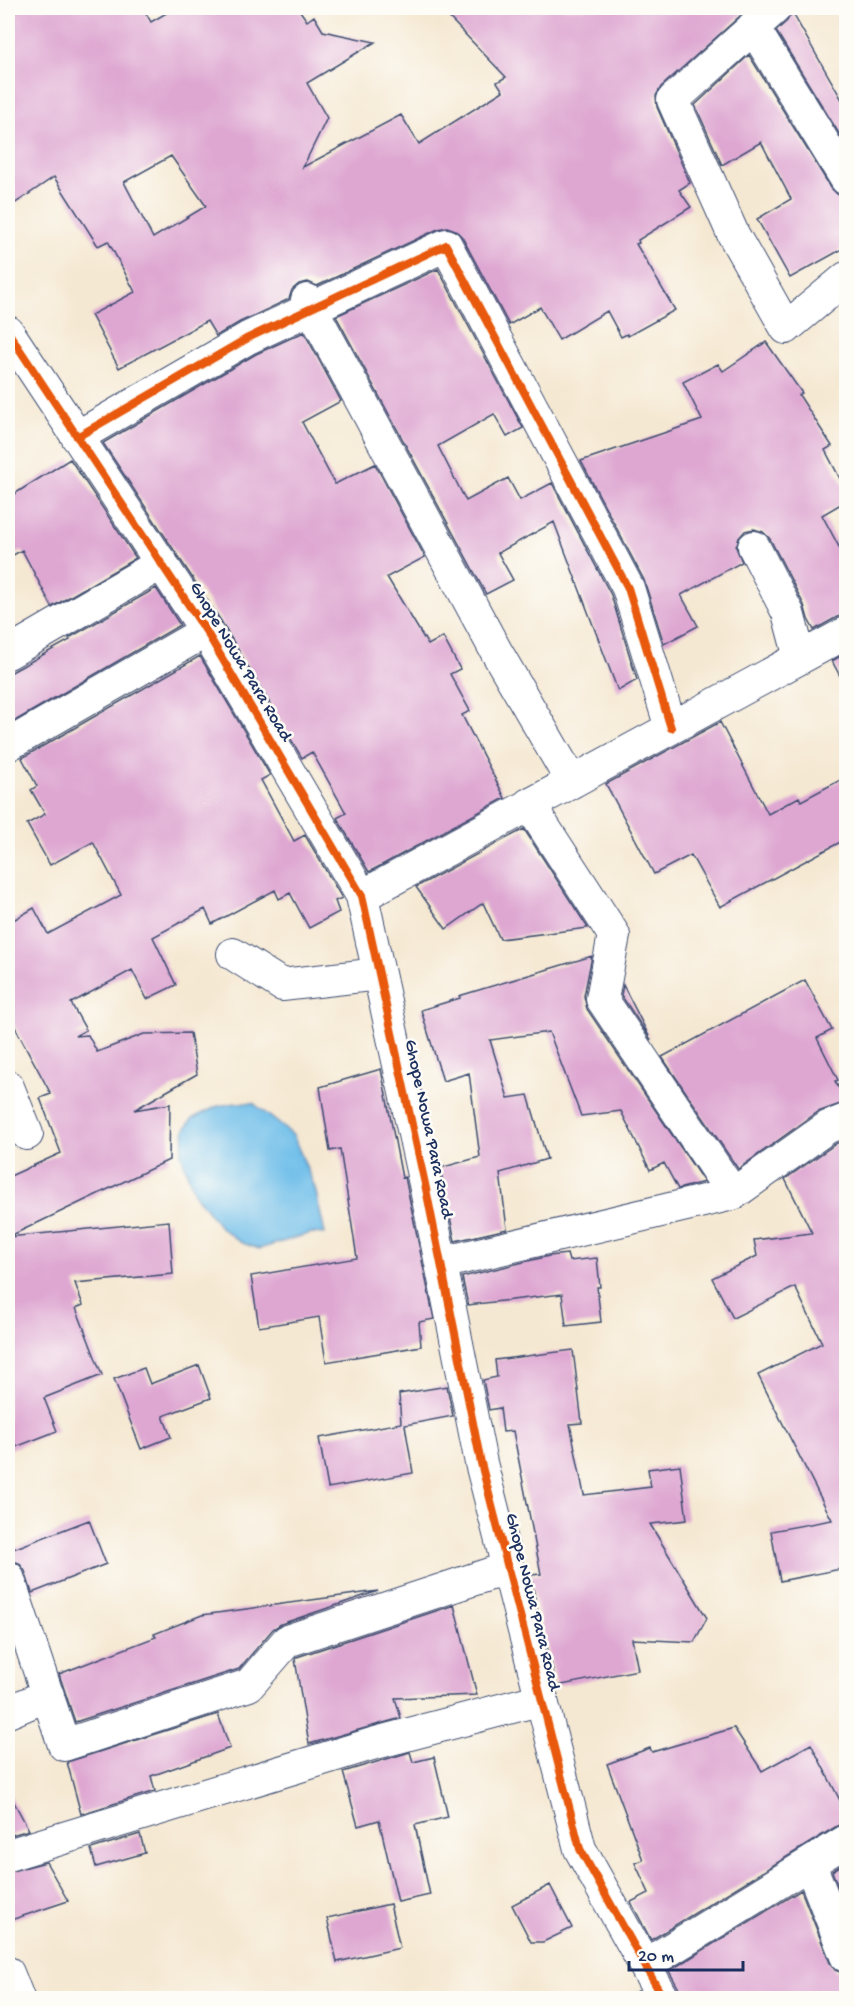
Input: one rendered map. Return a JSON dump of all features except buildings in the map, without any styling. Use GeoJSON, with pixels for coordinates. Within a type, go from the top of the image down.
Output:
{"type":"FeatureCollection","features":[{"type":"Feature","properties":{"kind":"street"},"geometry":{"type":"LineString","coordinates":[[846,179],[764,17],[673,100],[734,234],[786,328],[846,278]]}},
{"type":"Feature","properties":{"kind":"street"},"geometry":{"type":"LineString","coordinates":[[76,437],[249,338],[446,245],[628,588],[671,728]]}},
{"type":"Feature","properties":{"kind":"street"},"geometry":{"type":"LineString","coordinates":[[307,300],[496,651],[572,782]]}},
{"type":"Feature","properties":{"kind":"street","name":"Ghope Nowa Para Road"},"geometry":{"type":"LineString","coordinates":[[8,332],[206,631],[362,896],[481,1462],[580,1849],[663,1998]]}},
{"type":"Feature","properties":{"kind":"street"},"geometry":{"type":"LineString","coordinates":[[754,547],[788,613],[800,658]]}},
{"type":"Feature","properties":{"kind":"street"},"geometry":{"type":"LineString","coordinates":[[8,653],[162,563]]}},
{"type":"Feature","properties":{"kind":"street"},"geometry":{"type":"LineString","coordinates":[[8,745],[206,631]]}},
{"type":"Feature","properties":{"kind":"street"},"geometry":{"type":"LineString","coordinates":[[362,896],[846,633]]}},
{"type":"Feature","properties":{"kind":"street"},"geometry":{"type":"LineString","coordinates":[[529,804],[614,935],[602,999],[733,1194]]}},
{"type":"Feature","properties":{"kind":"street"},"geometry":{"type":"LineString","coordinates":[[233,954],[282,986],[379,974]]}},
{"type":"Feature","properties":{"kind":"street"},"geometry":{"type":"LineString","coordinates":[[8,1087],[27,1134]]}},
{"type":"Feature","properties":{"kind":"street"},"geometry":{"type":"LineString","coordinates":[[441,1263],[733,1194],[828,1127],[846,1120]]}},
{"type":"Feature","properties":{"kind":"street"},"geometry":{"type":"LineString","coordinates":[[8,1577],[64,1745],[249,1685],[287,1641],[508,1568]]}},
{"type":"Feature","properties":{"kind":"street"},"geometry":{"type":"LineString","coordinates":[[8,1712],[48,1695]]}},
{"type":"Feature","properties":{"kind":"street"},"geometry":{"type":"LineString","coordinates":[[8,1855],[372,1744],[542,1699]]}},
{"type":"Feature","properties":{"kind":"street"},"geometry":{"type":"LineString","coordinates":[[645,1965],[846,1841]]}},
{"type":"Feature","properties":{"kind":"street"},"geometry":{"type":"LineString","coordinates":[[810,1864],[846,1956]]}},
{"type":"Feature","properties":{"kind":"street"},"geometry":{"type":"LineString","coordinates":[[8,1973],[18,1998]]}},
{"type":"Feature","properties":{"kind":"water"},"geometry":{"type":"Polygon","coordinates":[[[253,1103],[293,1135],[315,1188],[325,1234],[311,1233],[259,1249],[240,1242],[220,1227],[194,1193],[181,1154],[185,1129],[193,1118],[218,1106],[253,1103]]]}},
{"type":"Feature","properties":{"kind":"cycle path"},"geometry":{"type":"LineString","coordinates":[[77,437],[248,338],[446,245],[628,588],[671,728]]}},
{"type":"Feature","properties":{"kind":"cycle path"},"geometry":{"type":"LineString","coordinates":[[8,332],[206,631],[362,896],[425,1184],[481,1463],[580,1849],[663,1998]]}}]}
